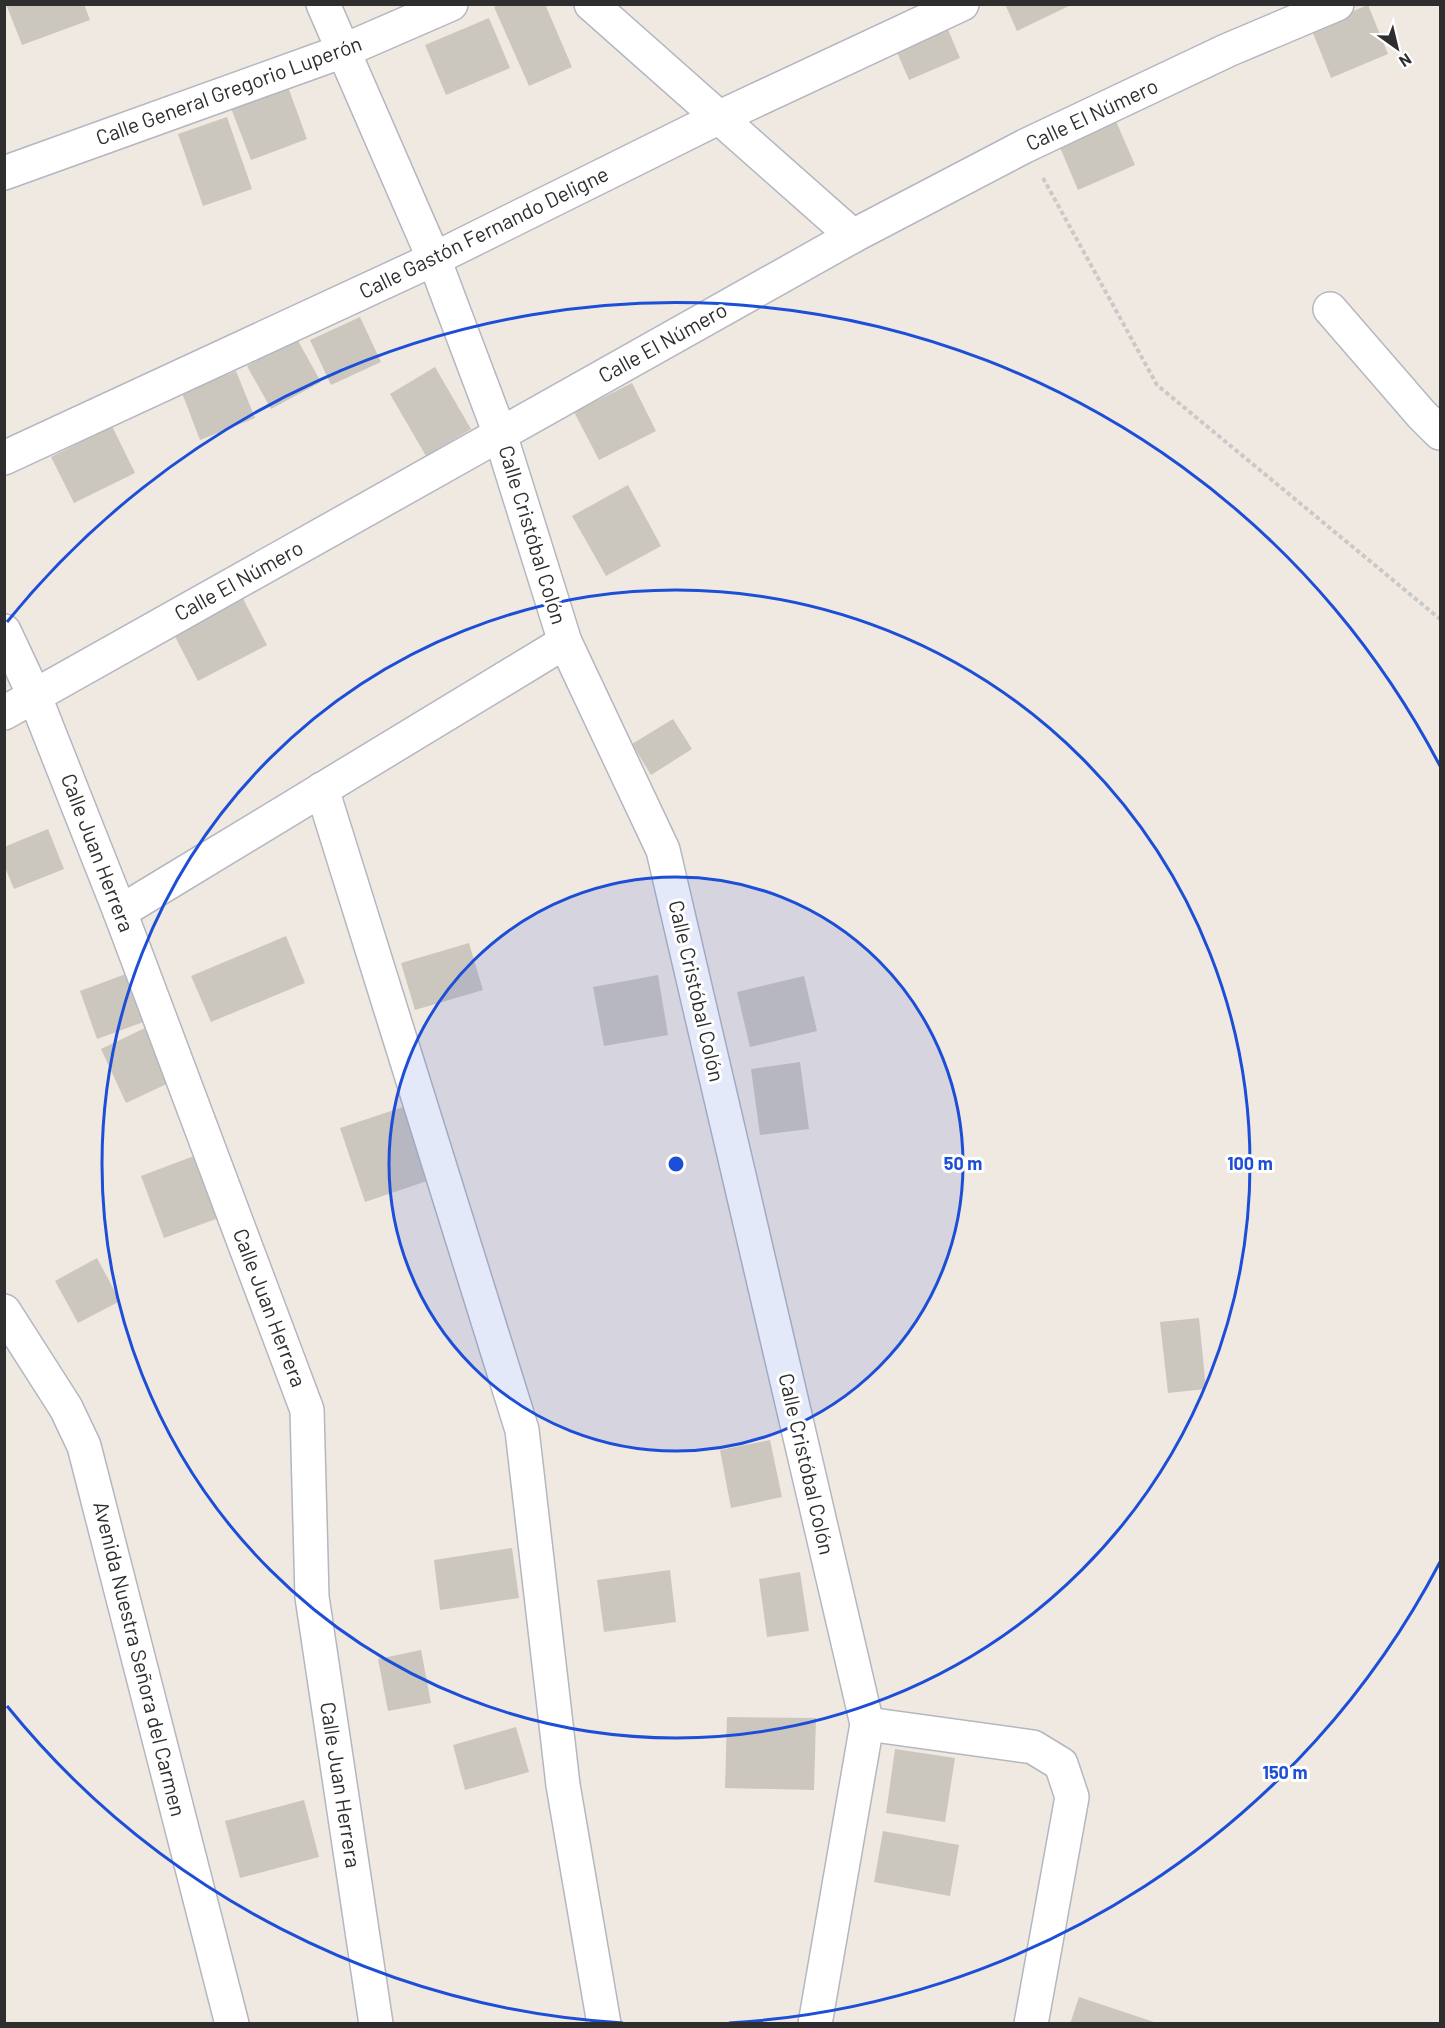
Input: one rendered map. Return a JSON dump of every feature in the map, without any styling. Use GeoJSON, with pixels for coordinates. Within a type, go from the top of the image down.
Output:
{"type":"FeatureCollection","features":[{"type":"Feature","properties":{"kind":"street","name":"Calle Cristóbal Colón"},"geometry":{"type":"LineString","coordinates":[[323,4],[434,259],[500,434],[565,642],[663,850],[867,1724],[815,2024]]}},
{"type":"Feature","properties":{"kind":"street","name":"Calle General Gregorio Luperón"},"geometry":{"type":"LineString","coordinates":[[4,173],[343,51],[451,4]]}},
{"type":"Feature","properties":{"kind":"street"},"geometry":{"type":"LineString","coordinates":[[591,4],[853,236]]}},
{"type":"Feature","properties":{"kind":"street","name":"Calle Gastón Fernando Deligne"},"geometry":{"type":"LineString","coordinates":[[4,458],[434,259],[720,117],[962,4]]}},
{"type":"Feature","properties":{"kind":"street","name":"Calle El Número"},"geometry":{"type":"LineString","coordinates":[[4,712],[35,697],[853,236],[1025,146],[1228,50],[1337,4]]}},
{"type":"Feature","properties":{"kind":"street"},"geometry":{"type":"LineString","coordinates":[[1329,309],[1440,433]]}},
{"type":"Feature","properties":{"kind":"street","name":"Calle Juan Herrera"},"geometry":{"type":"LineString","coordinates":[[4,631],[35,697],[120,912],[307,1410],[312,1597],[376,2024]]}},
{"type":"Feature","properties":{"kind":"street"},"geometry":{"type":"LineString","coordinates":[[120,912],[565,642]]}},
{"type":"Feature","properties":{"kind":"street"},"geometry":{"type":"LineString","coordinates":[[322,789],[522,1430],[563,1785],[604,2024]]}},
{"type":"Feature","properties":{"kind":"street","name":"Avenida Nuestra Señora del Carmen"},"geometry":{"type":"LineString","coordinates":[[4,1311],[66,1408],[84,1446],[232,2024]]}},
{"type":"Feature","properties":{"kind":"street"},"geometry":{"type":"LineString","coordinates":[[867,1724],[1033,1747],[1061,1764],[1072,1797],[1031,2024]]}},
{"type":"Feature","properties":{"kind":"path"},"geometry":{"type":"LineString","coordinates":[[1025,146],[1157,385],[1440,620]]}},
{"type":"Feature","properties":{"kind":"building"},"geometry":{"type":"Polygon","coordinates":[[[6,4],[84,4],[90,20],[22,45],[6,4]]]}},
{"type":"Feature","properties":{"kind":"building"},"geometry":{"type":"Polygon","coordinates":[[[500,4],[545,4],[572,67],[529,86],[494,7],[500,4]]]}},
{"type":"Feature","properties":{"kind":"building"},"geometry":{"type":"Polygon","coordinates":[[[1005,4],[1073,4],[1017,31],[1005,4]]]}},
{"type":"Feature","properties":{"kind":"building"},"geometry":{"type":"Polygon","coordinates":[[[1368,5],[1388,54],[1331,78],[1311,28],[1368,5]]]}},
{"type":"Feature","properties":{"kind":"building"},"geometry":{"type":"Polygon","coordinates":[[[489,18],[510,68],[446,95],[425,45],[489,18]]]}},
{"type":"Feature","properties":{"kind":"building"},"geometry":{"type":"Polygon","coordinates":[[[947,27],[960,58],[909,80],[896,50],[947,27]]]}},
{"type":"Feature","properties":{"kind":"building"},"geometry":{"type":"Polygon","coordinates":[[[288,87],[307,139],[251,160],[231,108],[288,87]]]}},
{"type":"Feature","properties":{"kind":"building"},"geometry":{"type":"Polygon","coordinates":[[[227,117],[252,189],[203,206],[178,134],[227,117]]]}},
{"type":"Feature","properties":{"kind":"building"},"geometry":{"type":"Polygon","coordinates":[[[1115,119],[1135,165],[1078,190],[1058,143],[1115,119]]]}},
{"type":"Feature","properties":{"kind":"building"},"geometry":{"type":"Polygon","coordinates":[[[360,317],[381,362],[331,385],[310,340],[360,317]]]}},
{"type":"Feature","properties":{"kind":"building"},"geometry":{"type":"Polygon","coordinates":[[[297,339],[321,382],[271,409],[247,366],[297,339]]]}},
{"type":"Feature","properties":{"kind":"building"},"geometry":{"type":"Polygon","coordinates":[[[435,367],[471,429],[426,456],[390,394],[435,367]]]}},
{"type":"Feature","properties":{"kind":"building"},"geometry":{"type":"Polygon","coordinates":[[[236,371],[255,418],[200,440],[182,393],[236,371]]]}},
{"type":"Feature","properties":{"kind":"building"},"geometry":{"type":"Polygon","coordinates":[[[632,383],[656,431],[599,460],[574,412],[632,383]]]}},
{"type":"Feature","properties":{"kind":"building"},"geometry":{"type":"Polygon","coordinates":[[[112,426],[135,473],[74,503],[51,457],[112,426]]]}},
{"type":"Feature","properties":{"kind":"building"},"geometry":{"type":"Polygon","coordinates":[[[628,485],[661,546],[606,576],[572,516],[628,485]]]}},
{"type":"Feature","properties":{"kind":"building"},"geometry":{"type":"Polygon","coordinates":[[[238,589],[267,645],[198,681],[169,625],[238,589]]]}},
{"type":"Feature","properties":{"kind":"building"},"geometry":{"type":"Polygon","coordinates":[[[673,719],[692,749],[651,775],[632,744],[673,719]]]}},
{"type":"Feature","properties":{"kind":"building"},"geometry":{"type":"Polygon","coordinates":[[[48,829],[64,869],[14,889],[4,865],[4,847],[48,829]]]}},
{"type":"Feature","properties":{"kind":"building"},"geometry":{"type":"Polygon","coordinates":[[[286,936],[305,983],[211,1022],[191,976],[286,936]]]}},
{"type":"Feature","properties":{"kind":"building"},"geometry":{"type":"Polygon","coordinates":[[[469,943],[483,990],[415,1010],[401,963],[469,943]]]}},
{"type":"Feature","properties":{"kind":"building"},"geometry":{"type":"Polygon","coordinates":[[[131,972],[149,1020],[97,1039],[80,991],[131,972]]]}},
{"type":"Feature","properties":{"kind":"building"},"geometry":{"type":"Polygon","coordinates":[[[658,975],[668,1035],[604,1046],[593,987],[658,975]]]}},
{"type":"Feature","properties":{"kind":"building"},"geometry":{"type":"Polygon","coordinates":[[[804,976],[817,1031],[750,1047],[737,992],[804,976]]]}},
{"type":"Feature","properties":{"kind":"building"},"geometry":{"type":"Polygon","coordinates":[[[145,1028],[171,1082],[126,1103],[101,1049],[145,1028]]]}},
{"type":"Feature","properties":{"kind":"building"},"geometry":{"type":"Polygon","coordinates":[[[800,1062],[809,1129],[760,1135],[751,1069],[800,1062]]]}},
{"type":"Feature","properties":{"kind":"building"},"geometry":{"type":"Polygon","coordinates":[[[406,1106],[430,1180],[365,1202],[340,1128],[406,1106]]]}},
{"type":"Feature","properties":{"kind":"building"},"geometry":{"type":"Polygon","coordinates":[[[202,1153],[224,1216],[164,1238],[141,1176],[202,1153]]]}},
{"type":"Feature","properties":{"kind":"building"},"geometry":{"type":"Polygon","coordinates":[[[97,1258],[120,1301],[78,1323],[55,1281],[97,1258]]]}},
{"type":"Feature","properties":{"kind":"building"},"geometry":{"type":"Polygon","coordinates":[[[1199,1318],[1206,1389],[1168,1393],[1160,1322],[1199,1318]]]}},
{"type":"Feature","properties":{"kind":"building"},"geometry":{"type":"Polygon","coordinates":[[[770,1440],[782,1497],[731,1508],[720,1450],[770,1440]]]}},
{"type":"Feature","properties":{"kind":"building"},"geometry":{"type":"Polygon","coordinates":[[[512,1548],[519,1598],[440,1610],[434,1560],[512,1548]]]}},
{"type":"Feature","properties":{"kind":"building"},"geometry":{"type":"Polygon","coordinates":[[[670,1570],[676,1622],[604,1632],[597,1580],[670,1570]]]}},
{"type":"Feature","properties":{"kind":"building"},"geometry":{"type":"Polygon","coordinates":[[[800,1572],[809,1631],[767,1637],[759,1579],[800,1572]]]}},
{"type":"Feature","properties":{"kind":"building"},"geometry":{"type":"Polygon","coordinates":[[[421,1650],[431,1703],[388,1711],[378,1659],[421,1650]]]}},
{"type":"Feature","properties":{"kind":"building"},"geometry":{"type":"Polygon","coordinates":[[[727,1717],[816,1718],[814,1790],[725,1788],[727,1717]]]}},
{"type":"Feature","properties":{"kind":"building"},"geometry":{"type":"Polygon","coordinates":[[[516,1727],[529,1772],[465,1790],[453,1745],[516,1727]]]}},
{"type":"Feature","properties":{"kind":"building"},"geometry":{"type":"Polygon","coordinates":[[[895,1749],[955,1758],[945,1822],[886,1813],[895,1749]]]}},
{"type":"Feature","properties":{"kind":"building"},"geometry":{"type":"Polygon","coordinates":[[[304,1800],[319,1857],[240,1878],[225,1821],[304,1800]]]}},
{"type":"Feature","properties":{"kind":"building"},"geometry":{"type":"Polygon","coordinates":[[[883,1831],[959,1845],[950,1896],[874,1882],[883,1831]]]}},
{"type":"Feature","properties":{"kind":"building"},"geometry":{"type":"Polygon","coordinates":[[[1079,1997],[1157,2023],[1157,2024],[1070,2024],[1079,1997]]]}}]}
